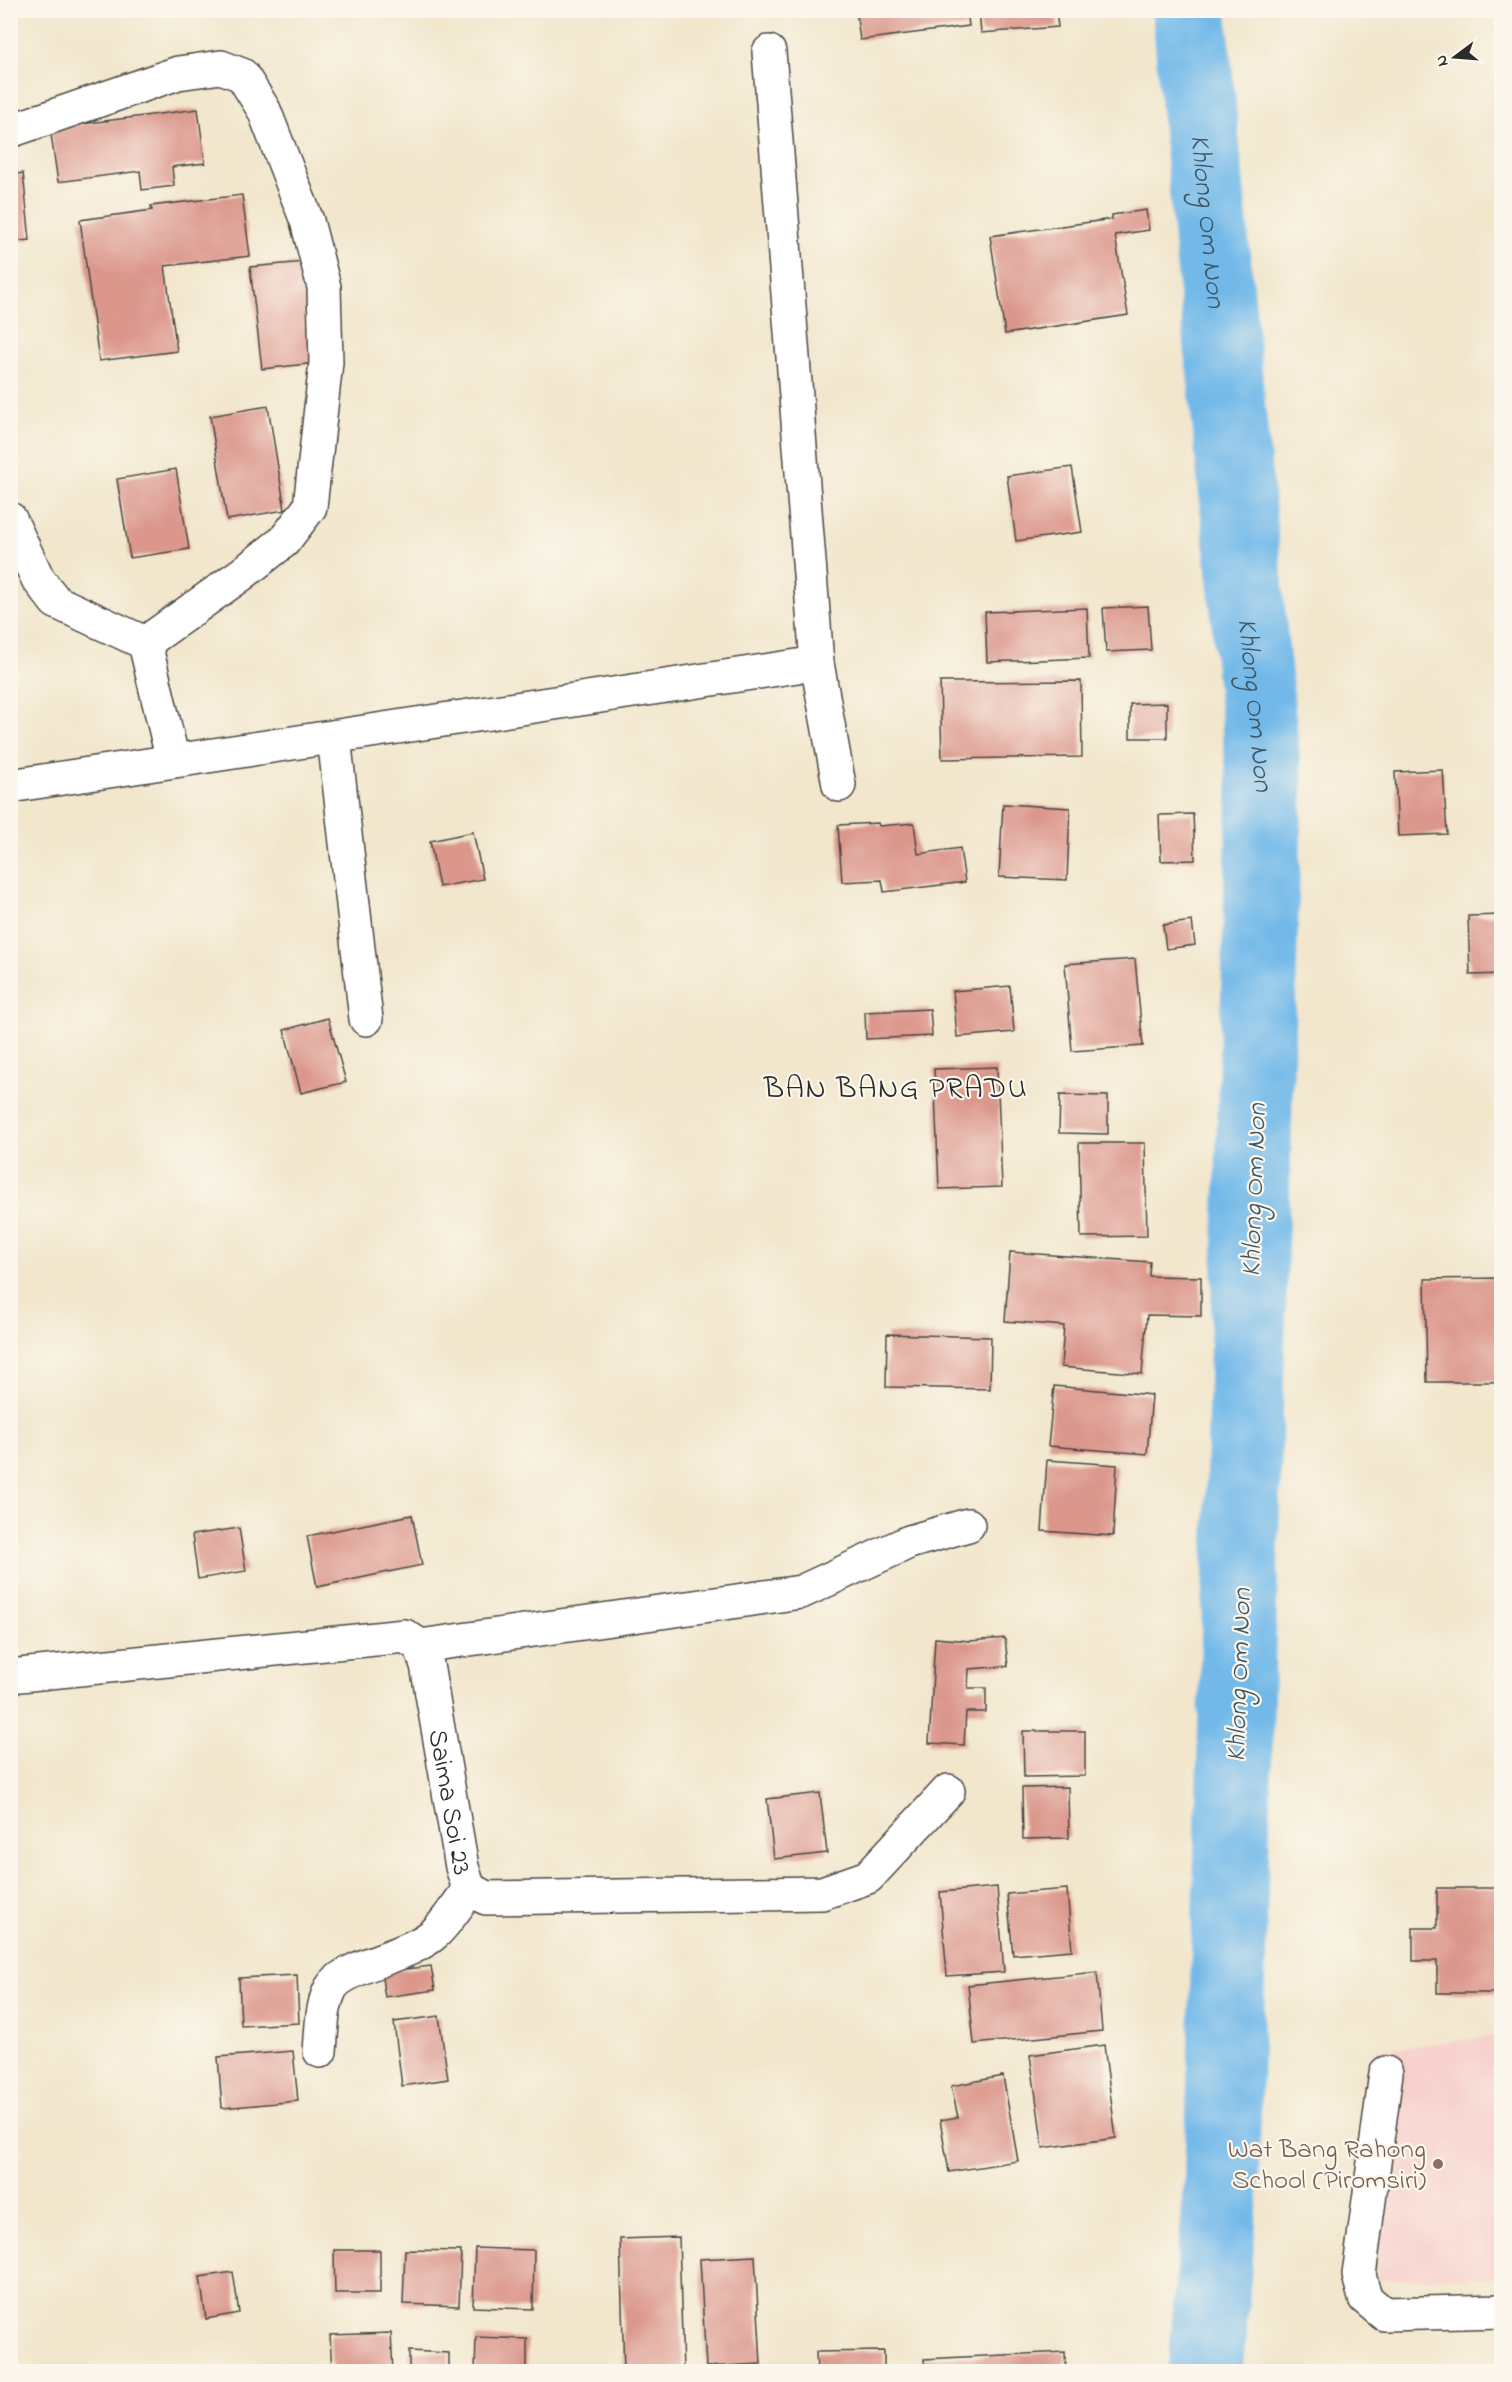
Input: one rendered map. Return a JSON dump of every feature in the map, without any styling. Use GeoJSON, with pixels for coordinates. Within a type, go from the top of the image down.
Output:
{"type":"FeatureCollection","features":[{"type":"Feature","properties":{"kind":"street"},"geometry":{"type":"LineString","coordinates":[[769,52],[818,663],[839,785]]}},
{"type":"Feature","properties":{"kind":"street"},"geometry":{"type":"LineString","coordinates":[[10,131],[178,73],[221,67],[242,75],[264,110],[307,221],[324,287],[326,362],[309,507],[284,540],[242,574],[145,643]]}},
{"type":"Feature","properties":{"kind":"street"},"geometry":{"type":"LineString","coordinates":[[10,519],[38,579],[56,602],[145,643]]}},
{"type":"Feature","properties":{"kind":"street"},"geometry":{"type":"LineString","coordinates":[[145,643],[173,761]]}},
{"type":"Feature","properties":{"kind":"street"},"geometry":{"type":"LineString","coordinates":[[10,786],[818,663]]}},
{"type":"Feature","properties":{"kind":"street"},"geometry":{"type":"LineString","coordinates":[[334,737],[366,1019]]}},
{"type":"Feature","properties":{"kind":"street"},"geometry":{"type":"LineString","coordinates":[[10,1676],[405,1636],[420,1646],[801,1592],[909,1542],[968,1525]]}},
{"type":"Feature","properties":{"kind":"street","name":"Saima Soi 23"},"geometry":{"type":"LineString","coordinates":[[420,1646],[427,1665],[462,1867],[469,1889],[486,1898],[822,1893],[868,1877],[948,1791]]}},
{"type":"Feature","properties":{"kind":"street"},"geometry":{"type":"LineString","coordinates":[[320,2051],[325,2005],[332,1987],[350,1971],[409,1950],[436,1933],[469,1889]]}},
{"type":"Feature","properties":{"kind":"street"},"geometry":{"type":"LineString","coordinates":[[1386,2073],[1359,2275],[1365,2298],[1384,2314],[1502,2311]]}},
{"type":"Feature","properties":{"kind":"shaded area","name":"Wat Bang Rahong School (Piromsiri)"},"geometry":{"type":"Polygon","coordinates":[[[1501,2035],[1501,2277],[1374,2280],[1374,2051],[1501,2035]]]}},
{"type":"Feature","properties":{"kind":"building"},"geometry":{"type":"Polygon","coordinates":[[[856,10],[967,10],[969,26],[860,40],[856,10]]]}},
{"type":"Feature","properties":{"kind":"building"},"geometry":{"type":"Polygon","coordinates":[[[979,10],[1056,10],[1058,27],[981,33],[979,10]]]}},
{"type":"Feature","properties":{"kind":"building"},"geometry":{"type":"Polygon","coordinates":[[[198,109],[205,163],[172,167],[174,186],[142,190],[140,171],[58,182],[50,128],[198,109]]]}},
{"type":"Feature","properties":{"kind":"building"},"geometry":{"type":"Polygon","coordinates":[[[23,173],[30,240],[10,242],[10,175],[23,173]]]}},
{"type":"Feature","properties":{"kind":"building"},"geometry":{"type":"Polygon","coordinates":[[[242,195],[250,256],[165,266],[177,351],[99,361],[80,220],[152,210],[151,206],[242,195]]]}},
{"type":"Feature","properties":{"kind":"building"},"geometry":{"type":"Polygon","coordinates":[[[1146,210],[1149,230],[1115,235],[1128,315],[1005,334],[990,236],[1112,219],[1112,215],[1146,210]]]}},
{"type":"Feature","properties":{"kind":"building"},"geometry":{"type":"Polygon","coordinates":[[[305,262],[316,363],[262,369],[250,267],[305,262]]]}},
{"type":"Feature","properties":{"kind":"building"},"geometry":{"type":"Polygon","coordinates":[[[268,406],[285,510],[227,520],[210,416],[268,406]]]}},
{"type":"Feature","properties":{"kind":"building"},"geometry":{"type":"Polygon","coordinates":[[[1072,467],[1082,532],[1016,541],[1007,476],[1072,467]]]}},
{"type":"Feature","properties":{"kind":"building"},"geometry":{"type":"Polygon","coordinates":[[[176,469],[189,549],[130,558],[117,479],[176,469]]]}},
{"type":"Feature","properties":{"kind":"building"},"geometry":{"type":"Polygon","coordinates":[[[1148,606],[1151,650],[1106,652],[1103,608],[1148,606]]]}},
{"type":"Feature","properties":{"kind":"building"},"geometry":{"type":"Polygon","coordinates":[[[1087,608],[1089,658],[987,662],[985,612],[1087,608]]]}},
{"type":"Feature","properties":{"kind":"building"},"geometry":{"type":"Polygon","coordinates":[[[1081,681],[1082,757],[942,759],[940,682],[1081,681]]]}},
{"type":"Feature","properties":{"kind":"building"},"geometry":{"type":"Polygon","coordinates":[[[1167,703],[1167,738],[1130,738],[1130,704],[1167,703]]]}},
{"type":"Feature","properties":{"kind":"building"},"geometry":{"type":"Polygon","coordinates":[[[1443,770],[1447,834],[1398,836],[1395,772],[1443,770]]]}},
{"type":"Feature","properties":{"kind":"building"},"geometry":{"type":"Polygon","coordinates":[[[1003,804],[1070,808],[1067,880],[999,877],[1003,804]]]}},
{"type":"Feature","properties":{"kind":"building"},"geometry":{"type":"Polygon","coordinates":[[[1193,814],[1195,860],[1161,861],[1159,815],[1193,814]]]}},
{"type":"Feature","properties":{"kind":"building"},"geometry":{"type":"Polygon","coordinates":[[[878,823],[879,826],[914,823],[918,854],[960,848],[965,882],[884,892],[882,880],[842,882],[838,825],[878,823]]]}},
{"type":"Feature","properties":{"kind":"building"},"geometry":{"type":"Polygon","coordinates":[[[473,832],[483,879],[439,887],[430,841],[473,832]]]}},
{"type":"Feature","properties":{"kind":"building"},"geometry":{"type":"Polygon","coordinates":[[[1502,915],[1502,974],[1470,975],[1468,916],[1502,915]]]}},
{"type":"Feature","properties":{"kind":"building"},"geometry":{"type":"Polygon","coordinates":[[[1192,921],[1195,945],[1166,949],[1163,925],[1192,921]]]}},
{"type":"Feature","properties":{"kind":"building"},"geometry":{"type":"Polygon","coordinates":[[[1135,959],[1143,1046],[1072,1051],[1065,964],[1135,959]]]}},
{"type":"Feature","properties":{"kind":"building"},"geometry":{"type":"Polygon","coordinates":[[[1010,986],[1014,1032],[957,1037],[953,991],[1010,986]]]}},
{"type":"Feature","properties":{"kind":"building"},"geometry":{"type":"Polygon","coordinates":[[[930,1009],[932,1036],[866,1039],[865,1012],[930,1009]]]}},
{"type":"Feature","properties":{"kind":"building"},"geometry":{"type":"Polygon","coordinates":[[[328,1018],[346,1082],[301,1093],[284,1030],[328,1018]]]}},
{"type":"Feature","properties":{"kind":"building"},"geometry":{"type":"Polygon","coordinates":[[[997,1067],[1002,1187],[939,1189],[934,1069],[997,1067]]]}},
{"type":"Feature","properties":{"kind":"building"},"geometry":{"type":"Polygon","coordinates":[[[1060,1095],[1108,1096],[1108,1134],[1059,1133],[1060,1095]]]}},
{"type":"Feature","properties":{"kind":"building"},"geometry":{"type":"Polygon","coordinates":[[[1079,1143],[1145,1143],[1147,1236],[1081,1237],[1079,1143]]]}},
{"type":"Feature","properties":{"kind":"building"},"geometry":{"type":"Polygon","coordinates":[[[1010,1252],[1150,1262],[1149,1276],[1201,1277],[1201,1316],[1147,1315],[1142,1374],[1061,1367],[1064,1326],[1005,1321],[1010,1252]]]}},
{"type":"Feature","properties":{"kind":"building"},"geometry":{"type":"Polygon","coordinates":[[[1502,1278],[1502,1382],[1427,1382],[1425,1279],[1502,1278]]]}},
{"type":"Feature","properties":{"kind":"building"},"geometry":{"type":"Polygon","coordinates":[[[887,1334],[991,1337],[990,1389],[886,1387],[887,1334]]]}},
{"type":"Feature","properties":{"kind":"building"},"geometry":{"type":"Polygon","coordinates":[[[1054,1386],[1152,1395],[1147,1454],[1048,1446],[1054,1386]]]}},
{"type":"Feature","properties":{"kind":"building"},"geometry":{"type":"Polygon","coordinates":[[[1047,1460],[1117,1465],[1113,1536],[1042,1531],[1047,1460]]]}},
{"type":"Feature","properties":{"kind":"building"},"geometry":{"type":"Polygon","coordinates":[[[412,1515],[422,1565],[317,1587],[307,1536],[412,1515]]]}},
{"type":"Feature","properties":{"kind":"building"},"geometry":{"type":"Polygon","coordinates":[[[239,1528],[246,1571],[198,1579],[192,1535],[239,1528]]]}},
{"type":"Feature","properties":{"kind":"building"},"geometry":{"type":"Polygon","coordinates":[[[935,1638],[970,1641],[1005,1638],[1008,1666],[969,1669],[968,1688],[986,1688],[986,1712],[966,1712],[964,1745],[929,1743],[935,1638]]]}},
{"type":"Feature","properties":{"kind":"building"},"geometry":{"type":"Polygon","coordinates":[[[1023,1731],[1085,1731],[1085,1776],[1024,1777],[1023,1731]]]}},
{"type":"Feature","properties":{"kind":"building"},"geometry":{"type":"Polygon","coordinates":[[[1068,1787],[1069,1838],[1023,1839],[1022,1788],[1068,1787]]]}},
{"type":"Feature","properties":{"kind":"building"},"geometry":{"type":"Polygon","coordinates":[[[820,1793],[827,1853],[774,1859],[767,1799],[820,1793]]]}},
{"type":"Feature","properties":{"kind":"building"},"geometry":{"type":"Polygon","coordinates":[[[997,1887],[1004,1972],[947,1976],[940,1892],[997,1887]]]}},
{"type":"Feature","properties":{"kind":"building"},"geometry":{"type":"Polygon","coordinates":[[[1437,1888],[1498,1888],[1499,1993],[1437,1993],[1437,1961],[1413,1961],[1413,1928],[1437,1928],[1437,1888]]]}},
{"type":"Feature","properties":{"kind":"building"},"geometry":{"type":"Polygon","coordinates":[[[1067,1889],[1072,1950],[1013,1955],[1007,1894],[1067,1889]]]}},
{"type":"Feature","properties":{"kind":"building"},"geometry":{"type":"Polygon","coordinates":[[[431,1966],[435,1990],[385,1997],[381,1972],[431,1966]]]}},
{"type":"Feature","properties":{"kind":"building"},"geometry":{"type":"Polygon","coordinates":[[[1097,1972],[1102,2031],[974,2044],[968,1985],[1097,1972]]]}},
{"type":"Feature","properties":{"kind":"building"},"geometry":{"type":"Polygon","coordinates":[[[297,1975],[299,2023],[241,2026],[239,1978],[297,1975]]]}},
{"type":"Feature","properties":{"kind":"building"},"geometry":{"type":"Polygon","coordinates":[[[439,2016],[448,2079],[402,2086],[394,2022],[439,2016]]]}},
{"type":"Feature","properties":{"kind":"building"},"geometry":{"type":"Polygon","coordinates":[[[1104,2045],[1116,2138],[1043,2148],[1030,2055],[1104,2045]]]}},
{"type":"Feature","properties":{"kind":"building"},"geometry":{"type":"Polygon","coordinates":[[[293,2051],[298,2101],[222,2108],[218,2057],[293,2051]]]}},
{"type":"Feature","properties":{"kind":"building"},"geometry":{"type":"Polygon","coordinates":[[[1003,2076],[1018,2161],[949,2172],[940,2120],[958,2117],[951,2086],[1003,2076]]]}},
{"type":"Feature","properties":{"kind":"building"},"geometry":{"type":"Polygon","coordinates":[[[679,2237],[683,2372],[624,2372],[620,2239],[679,2237]]]}},
{"type":"Feature","properties":{"kind":"building"},"geometry":{"type":"Polygon","coordinates":[[[475,2248],[534,2250],[533,2309],[473,2307],[475,2248]]]}},
{"type":"Feature","properties":{"kind":"building"},"geometry":{"type":"Polygon","coordinates":[[[334,2250],[380,2250],[380,2293],[335,2293],[334,2250]]]}},
{"type":"Feature","properties":{"kind":"building"},"geometry":{"type":"Polygon","coordinates":[[[405,2250],[461,2251],[459,2306],[403,2304],[405,2250]]]}},
{"type":"Feature","properties":{"kind":"building"},"geometry":{"type":"Polygon","coordinates":[[[755,2256],[761,2364],[706,2367],[700,2259],[755,2256]]]}},
{"type":"Feature","properties":{"kind":"building"},"geometry":{"type":"Polygon","coordinates":[[[233,2272],[239,2313],[206,2319],[200,2277],[233,2272]]]}},
{"type":"Feature","properties":{"kind":"building"},"geometry":{"type":"Polygon","coordinates":[[[391,2333],[393,2372],[332,2372],[330,2335],[391,2333]]]}},
{"type":"Feature","properties":{"kind":"building"},"geometry":{"type":"Polygon","coordinates":[[[476,2337],[527,2339],[527,2372],[475,2372],[476,2337]]]}},
{"type":"Feature","properties":{"kind":"building"},"geometry":{"type":"Polygon","coordinates":[[[409,2351],[449,2353],[449,2372],[409,2372],[409,2351]]]}},
{"type":"Feature","properties":{"kind":"building"},"geometry":{"type":"Polygon","coordinates":[[[884,2351],[884,2372],[817,2372],[816,2352],[884,2351]]]}},
{"type":"Feature","properties":{"kind":"building"},"geometry":{"type":"Polygon","coordinates":[[[1065,2352],[1066,2372],[925,2372],[924,2359],[1065,2352]]]}},
{"type":"Feature","properties":{"kind":"waterway","name":"Khlong Om Non"},"geometry":{"type":"LineString","coordinates":[[1189,10],[1265,786],[1221,2193],[1205,2372]]}},
{"type":"Feature","properties":{"kind":"place","name":"Wat Bang Rahong School (Piromsiri)"},"geometry":{"type":"Point","coordinates":[1438,2164]}},
{"type":"Feature","properties":{"kind":"district","name":"BAN BANG PRADU"},"geometry":{"type":"Point","coordinates":[896,1087]}}]}
